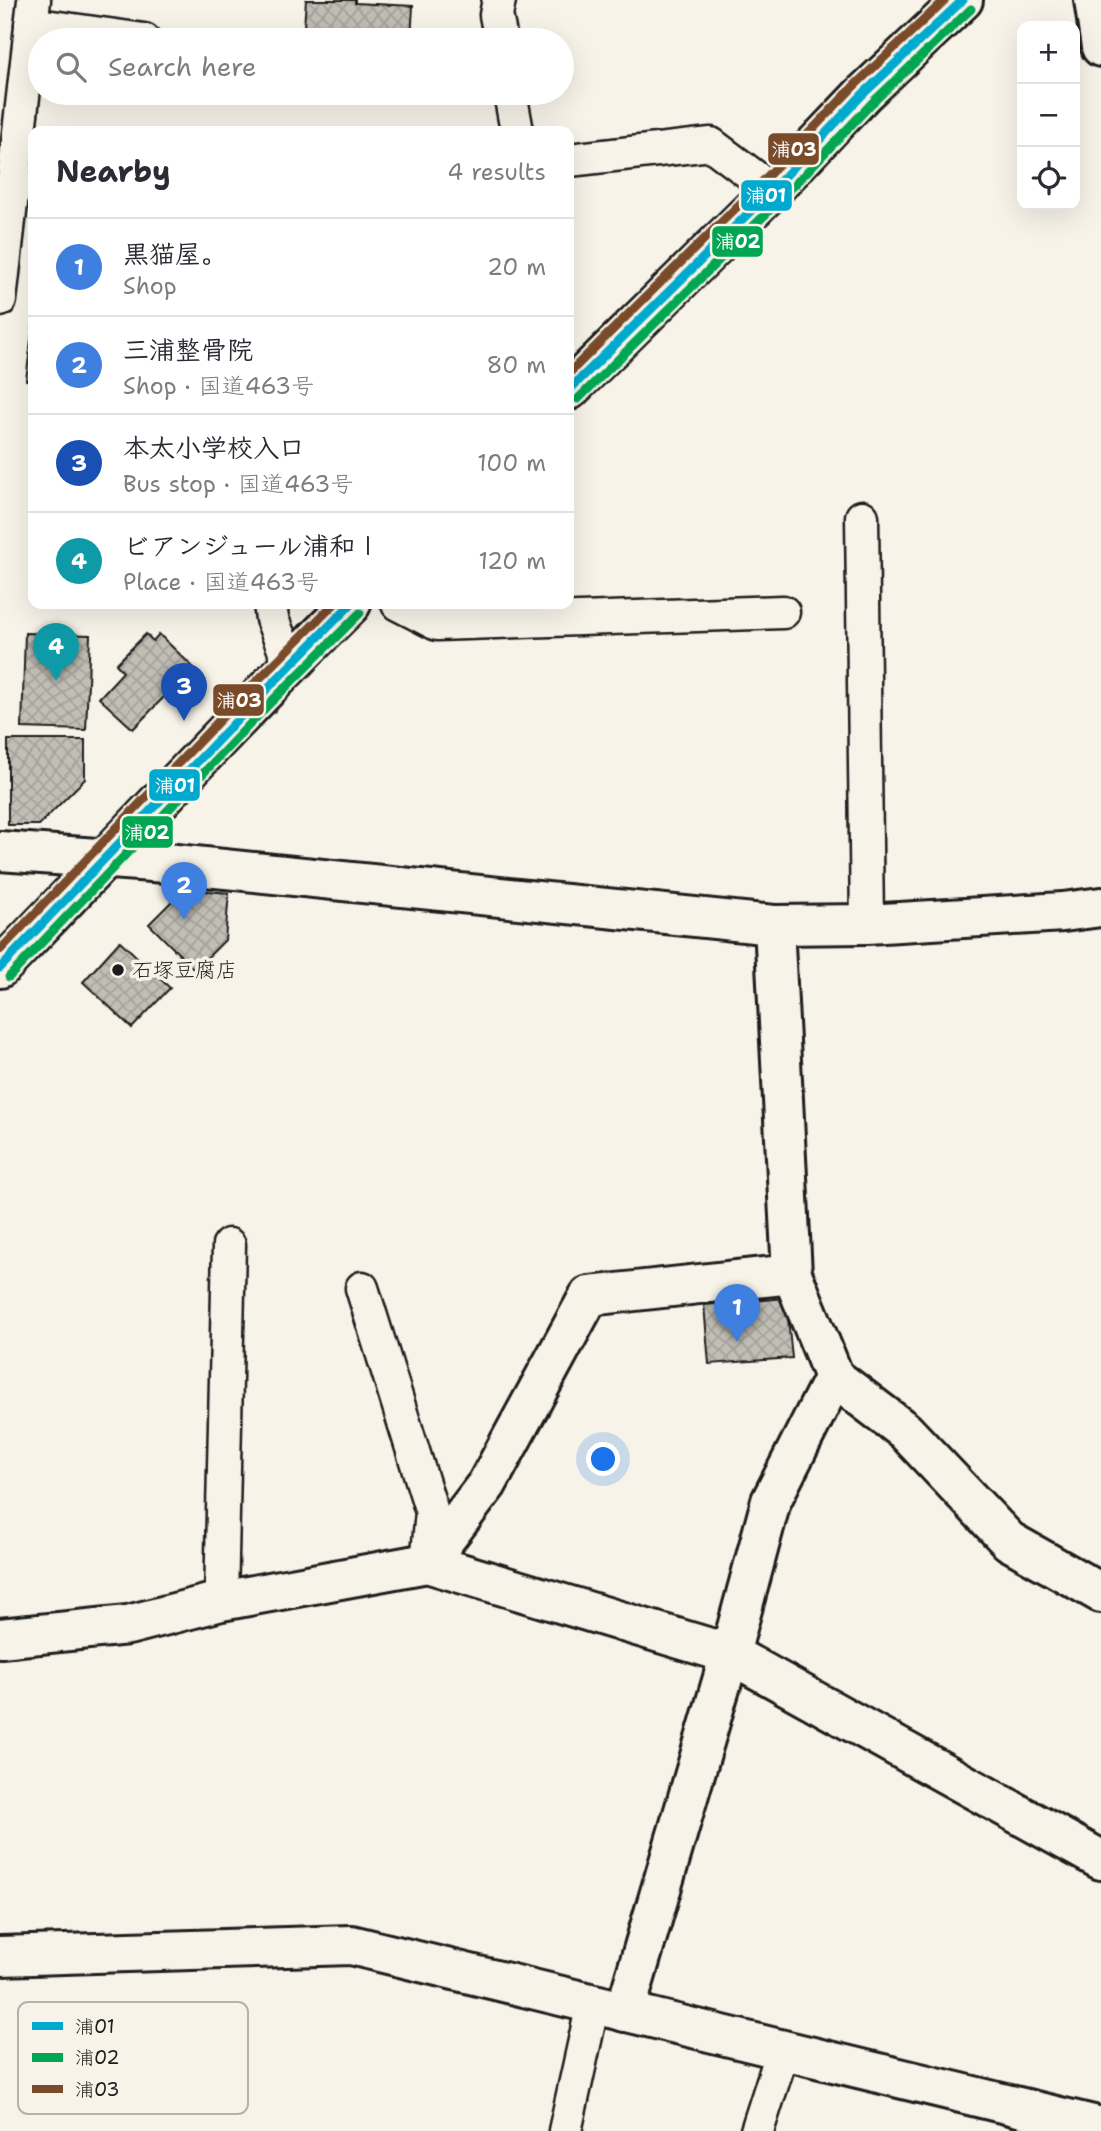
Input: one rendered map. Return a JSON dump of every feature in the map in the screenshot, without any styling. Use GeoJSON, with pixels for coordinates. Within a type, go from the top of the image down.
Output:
{"type":"FeatureCollection","features":[{"type":"Feature","properties":{"kind":"main road"},"geometry":{"type":"LineString","coordinates":[[574,385],[772,190],[863,94],[963,0]]}},
{"type":"Feature","properties":{"kind":"main road"},"geometry":{"type":"LineString","coordinates":[[1094,0],[1101,47]]}},
{"type":"Feature","properties":{"kind":"main road"},"geometry":{"type":"LineString","coordinates":[[0,968],[290,664],[346,609]]}},
{"type":"Feature","properties":{"kind":"main road"},"geometry":{"type":"LineString","coordinates":[[0,851],[107,858],[774,925],[867,924],[1063,912],[1101,907]]}},
{"type":"Feature","properties":{"kind":"main road"},"geometry":{"type":"LineString","coordinates":[[774,925],[792,1273],[834,1377],[905,1431],[1009,1541],[1101,1593]]}},
{"type":"Feature","properties":{"kind":"main road"},"geometry":{"type":"LineString","coordinates":[[427,1563],[487,1483],[589,1296],[792,1273]]}},
{"type":"Feature","properties":{"kind":"main road"},"geometry":{"type":"LineString","coordinates":[[609,2008],[730,1654],[771,1501],[834,1377]]}},
{"type":"Feature","properties":{"kind":"main road"},"geometry":{"type":"LineString","coordinates":[[0,1638],[128,1625],[221,1601],[427,1563],[730,1654],[1101,1860]]}},
{"type":"Feature","properties":{"kind":"main road"},"geometry":{"type":"LineString","coordinates":[[0,1956],[351,1945],[1101,2127]]}},
{"type":"Feature","properties":{"kind":"lane"},"geometry":{"type":"LineString","coordinates":[[499,0],[496,15],[499,28]]}},
{"type":"Feature","properties":{"kind":"lane"},"geometry":{"type":"LineString","coordinates":[[32,12],[96,28]]}},
{"type":"Feature","properties":{"kind":"lane"},"geometry":{"type":"LineString","coordinates":[[0,300],[28,48]]}},
{"type":"Feature","properties":{"kind":"lane"},"geometry":{"type":"LineString","coordinates":[[512,105],[516,126]]}},
{"type":"Feature","properties":{"kind":"lane"},"geometry":{"type":"LineString","coordinates":[[574,159],[710,144],[772,190]]}},
{"type":"Feature","properties":{"kind":"lane"},"geometry":{"type":"LineString","coordinates":[[862,517],[867,924]]}},
{"type":"Feature","properties":{"kind":"lane"},"geometry":{"type":"LineString","coordinates":[[271,609],[290,664]]}},
{"type":"Feature","properties":{"kind":"lane"},"geometry":{"type":"LineString","coordinates":[[408,609],[437,624],[783,612]]}},
{"type":"Feature","properties":{"kind":"lane"},"geometry":{"type":"LineString","coordinates":[[221,1601],[229,1245]]}},
{"type":"Feature","properties":{"kind":"lane"},"geometry":{"type":"LineString","coordinates":[[362,1288],[432,1512],[427,1563]]}},
{"type":"Feature","properties":{"kind":"lane"},"geometry":{"type":"LineString","coordinates":[[565,2131],[609,2008]]}},
{"type":"Feature","properties":{"kind":"lane"},"geometry":{"type":"LineString","coordinates":[[757,2131],[783,2050]]}},
{"type":"Feature","properties":{"kind":"building"},"geometry":{"type":"Polygon","coordinates":[[[306,0],[355,0],[355,3],[413,6],[412,28],[304,28],[306,0]]]}},
{"type":"Feature","properties":{"kind":"building"},"geometry":{"type":"Polygon","coordinates":[[[25,633],[90,635],[86,730],[22,728],[25,633]]]}},
{"type":"Feature","properties":{"kind":"building"},"geometry":{"type":"Polygon","coordinates":[[[146,634],[153,641],[159,634],[193,667],[133,729],[99,698],[123,672],[116,664],[146,634]]]}},
{"type":"Feature","properties":{"kind":"building"},"geometry":{"type":"Polygon","coordinates":[[[8,740],[85,740],[85,779],[39,825],[8,825],[8,740]]]}},
{"type":"Feature","properties":{"kind":"building"},"geometry":{"type":"Polygon","coordinates":[[[184,889],[229,893],[225,940],[195,970],[149,924],[184,889]]]}},
{"type":"Feature","properties":{"kind":"building"},"geometry":{"type":"Polygon","coordinates":[[[120,941],[170,988],[132,1028],[83,982],[120,941]]]}},
{"type":"Feature","properties":{"kind":"building"},"geometry":{"type":"Polygon","coordinates":[[[786,1298],[792,1358],[709,1364],[704,1305],[786,1298]]]}},
{"type":"Feature","properties":{"kind":"transit line","name":"浦03"},"geometry":{"type":"LineString","coordinates":[[574,368],[763,181],[855,85],[945,0]]}},
{"type":"Feature","properties":{"kind":"transit line","name":"浦01"},"geometry":{"type":"LineString","coordinates":[[574,385],[772,190],[863,94],[963,0]]}},
{"type":"Feature","properties":{"kind":"transit line","name":"浦02"},"geometry":{"type":"LineString","coordinates":[[578,399],[781,199],[872,103],[971,9]]}},
{"type":"Feature","properties":{"kind":"transit line","name":"浦03"},"geometry":{"type":"LineString","coordinates":[[0,950],[329,609]]}},
{"type":"Feature","properties":{"kind":"transit line","name":"浦01"},"geometry":{"type":"LineString","coordinates":[[0,968],[346,609]]}},
{"type":"Feature","properties":{"kind":"transit line","name":"浦02"},"geometry":{"type":"LineString","coordinates":[[9,977],[271,702],[360,613]]}},
{"type":"Feature","properties":{"kind":"place","name":"ビアンジュール浦和Ⅰ"},"geometry":{"type":"Point","coordinates":[56,681]}},
{"type":"Feature","properties":{"kind":"place","name":"本太小学校入口"},"geometry":{"type":"Point","coordinates":[184,721]}},
{"type":"Feature","properties":{"kind":"place","name":"三浦整骨院"},"geometry":{"type":"Point","coordinates":[184,920]}},
{"type":"Feature","properties":{"kind":"place","name":"石塚豆腐店"},"geometry":{"type":"Point","coordinates":[118,970]}},
{"type":"Feature","properties":{"kind":"place","name":"黒猫屋。"},"geometry":{"type":"Point","coordinates":[737,1342]}}]}
